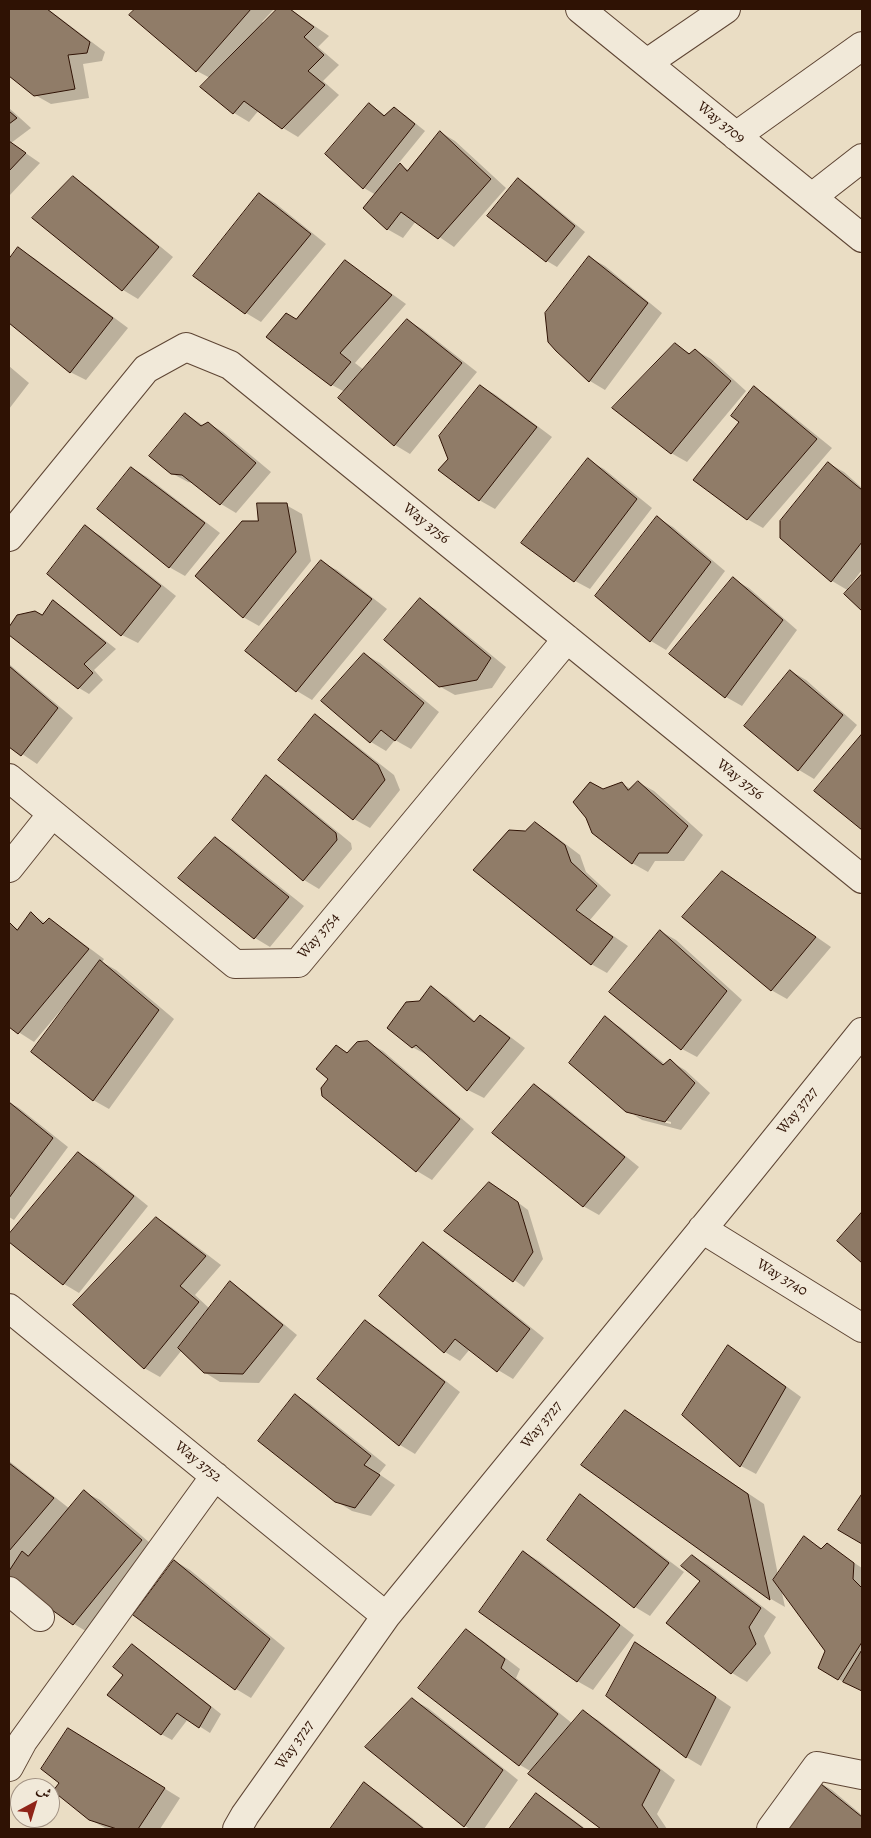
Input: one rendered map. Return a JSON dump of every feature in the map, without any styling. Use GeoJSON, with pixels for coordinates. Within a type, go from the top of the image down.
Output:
{"type":"FeatureCollection","features":[{"type":"Feature","properties":{"kind":"street","name":"Way 3709"},"geometry":{"type":"LineString","coordinates":[[580,9],[862,238]]}},
{"type":"Feature","properties":{"kind":"street"},"geometry":{"type":"LineString","coordinates":[[647,63],[726,9]]}},
{"type":"Feature","properties":{"kind":"street"},"geometry":{"type":"LineString","coordinates":[[736,136],[862,46]]}},
{"type":"Feature","properties":{"kind":"street"},"geometry":{"type":"LineString","coordinates":[[812,197],[862,158]]}},
{"type":"Feature","properties":{"kind":"street","name":"Way 3756"},"geometry":{"type":"LineString","coordinates":[[9,537],[146,369],[186,347],[230,365],[862,879]]}},
{"type":"Feature","properties":{"kind":"street","name":"Way 3754"},"geometry":{"type":"LineString","coordinates":[[9,778],[235,964],[298,963],[568,639]]}},
{"type":"Feature","properties":{"kind":"street"},"geometry":{"type":"LineString","coordinates":[[9,868],[52,814]]}},
{"type":"Feature","properties":{"kind":"street","name":"Way 3727"},"geometry":{"type":"LineString","coordinates":[[237,1829],[386,1616],[750,1172],[862,1032]]}},
{"type":"Feature","properties":{"kind":"street","name":"Way 3740"},"geometry":{"type":"LineString","coordinates":[[702,1229],[862,1328]]}},
{"type":"Feature","properties":{"kind":"street","name":"Way 3752"},"geometry":{"type":"LineString","coordinates":[[9,1308],[386,1616]]}},
{"type":"Feature","properties":{"kind":"street"},"geometry":{"type":"LineString","coordinates":[[9,1767],[23,1741],[214,1476]]}},
{"type":"Feature","properties":{"kind":"street"},"geometry":{"type":"LineString","coordinates":[[9,1591],[40,1617]]}},
{"type":"Feature","properties":{"kind":"street"},"geometry":{"type":"LineString","coordinates":[[771,1829],[817,1766],[862,1775]]}},
{"type":"Feature","properties":{"kind":"building"},"geometry":{"type":"Polygon","coordinates":[[[47,9],[90,42],[87,53],[68,55],[75,89],[34,96],[9,76],[9,10],[47,9]]]}},
{"type":"Feature","properties":{"kind":"building"},"geometry":{"type":"Polygon","coordinates":[[[135,9],[251,9],[196,72],[129,15],[135,9]]]}},
{"type":"Feature","properties":{"kind":"building"},"geometry":{"type":"Polygon","coordinates":[[[277,9],[290,9],[314,27],[304,37],[324,55],[308,71],[325,85],[282,129],[244,101],[233,114],[200,87],[277,9]]]}},
{"type":"Feature","properties":{"kind":"building"},"geometry":{"type":"Polygon","coordinates":[[[369,103],[384,116],[394,107],[415,124],[363,189],[325,154],[369,103]]]}},
{"type":"Feature","properties":{"kind":"building"},"geometry":{"type":"Polygon","coordinates":[[[9,111],[17,118],[9,124],[9,111]]]}},
{"type":"Feature","properties":{"kind":"building"},"geometry":{"type":"Polygon","coordinates":[[[440,131],[491,179],[438,239],[401,212],[387,230],[363,208],[400,163],[407,171],[440,131]]]}},
{"type":"Feature","properties":{"kind":"building"},"geometry":{"type":"Polygon","coordinates":[[[9,141],[26,153],[9,171],[9,141]]]}},
{"type":"Feature","properties":{"kind":"building"},"geometry":{"type":"Polygon","coordinates":[[[73,176],[159,247],[122,291],[32,218],[73,176]]]}},
{"type":"Feature","properties":{"kind":"building"},"geometry":{"type":"Polygon","coordinates":[[[518,178],[575,226],[546,262],[487,216],[518,178]]]}},
{"type":"Feature","properties":{"kind":"building"},"geometry":{"type":"Polygon","coordinates":[[[259,193],[311,234],[245,314],[193,276],[259,193]]]}},
{"type":"Feature","properties":{"kind":"building"},"geometry":{"type":"Polygon","coordinates":[[[18,247],[113,318],[70,373],[9,323],[9,259],[18,247]]]}},
{"type":"Feature","properties":{"kind":"building"},"geometry":{"type":"Polygon","coordinates":[[[589,256],[648,303],[589,382],[548,342],[545,313],[589,256]]]}},
{"type":"Feature","properties":{"kind":"building"},"geometry":{"type":"Polygon","coordinates":[[[345,260],[392,295],[340,353],[351,362],[331,386],[266,337],[286,313],[296,319],[345,260]]]}},
{"type":"Feature","properties":{"kind":"building"},"geometry":{"type":"Polygon","coordinates":[[[407,319],[462,363],[394,446],[338,398],[407,319]]]}},
{"type":"Feature","properties":{"kind":"building"},"geometry":{"type":"Polygon","coordinates":[[[675,343],[689,354],[695,349],[731,381],[671,454],[612,408],[675,343]]]}},
{"type":"Feature","properties":{"kind":"building"},"geometry":{"type":"Polygon","coordinates":[[[480,385],[537,427],[479,501],[438,470],[448,459],[439,436],[480,385]]]}},
{"type":"Feature","properties":{"kind":"building"},"geometry":{"type":"Polygon","coordinates":[[[754,386],[817,439],[747,520],[693,480],[739,422],[731,416],[754,386]]]}},
{"type":"Feature","properties":{"kind":"building"},"geometry":{"type":"Polygon","coordinates":[[[185,413],[201,426],[208,422],[256,463],[220,505],[182,475],[171,474],[149,456],[185,413]]]}},
{"type":"Feature","properties":{"kind":"building"},"geometry":{"type":"Polygon","coordinates":[[[588,458],[637,499],[574,582],[521,543],[588,458]]]}},
{"type":"Feature","properties":{"kind":"building"},"geometry":{"type":"Polygon","coordinates":[[[828,462],[862,490],[862,542],[831,582],[780,538],[780,521],[828,462]]]}},
{"type":"Feature","properties":{"kind":"building"},"geometry":{"type":"Polygon","coordinates":[[[131,467],[205,523],[169,568],[97,509],[131,467]]]}},
{"type":"Feature","properties":{"kind":"building"},"geometry":{"type":"Polygon","coordinates":[[[257,503],[287,503],[296,552],[243,618],[195,576],[242,521],[258,521],[257,503]]]}},
{"type":"Feature","properties":{"kind":"building"},"geometry":{"type":"Polygon","coordinates":[[[657,516],[711,562],[650,642],[595,596],[657,516]]]}},
{"type":"Feature","properties":{"kind":"building"},"geometry":{"type":"Polygon","coordinates":[[[85,525],[161,586],[121,636],[47,574],[85,525]]]}},
{"type":"Feature","properties":{"kind":"building"},"geometry":{"type":"Polygon","coordinates":[[[321,560],[372,599],[296,692],[245,651],[321,560]]]}},
{"type":"Feature","properties":{"kind":"building"},"geometry":{"type":"Polygon","coordinates":[[[862,574],[862,611],[844,594],[862,574]]]}},
{"type":"Feature","properties":{"kind":"building"},"geometry":{"type":"Polygon","coordinates":[[[733,577],[783,620],[725,698],[669,654],[733,577]]]}},
{"type":"Feature","properties":{"kind":"building"},"geometry":{"type":"Polygon","coordinates":[[[420,598],[491,658],[477,680],[439,687],[384,640],[420,598]]]}},
{"type":"Feature","properties":{"kind":"building"},"geometry":{"type":"Polygon","coordinates":[[[53,600],[106,643],[84,664],[93,673],[78,689],[9,635],[9,627],[17,615],[35,611],[42,615],[53,600]]]}},
{"type":"Feature","properties":{"kind":"building"},"geometry":{"type":"Polygon","coordinates":[[[364,653],[424,703],[395,741],[381,730],[370,743],[321,701],[364,653]]]}},
{"type":"Feature","properties":{"kind":"building"},"geometry":{"type":"Polygon","coordinates":[[[9,666],[58,708],[21,756],[9,747],[9,666]]]}},
{"type":"Feature","properties":{"kind":"building"},"geometry":{"type":"Polygon","coordinates":[[[790,670],[843,715],[798,771],[744,726],[790,670]]]}},
{"type":"Feature","properties":{"kind":"building"},"geometry":{"type":"Polygon","coordinates":[[[315,714],[378,765],[385,780],[353,820],[278,760],[315,714]]]}},
{"type":"Feature","properties":{"kind":"building"},"geometry":{"type":"Polygon","coordinates":[[[862,734],[862,830],[814,791],[862,734]]]}},
{"type":"Feature","properties":{"kind":"building"},"geometry":{"type":"Polygon","coordinates":[[[266,775],[336,833],[337,840],[303,881],[232,820],[266,775]]]}},
{"type":"Feature","properties":{"kind":"building"},"geometry":{"type":"Polygon","coordinates":[[[638,781],[688,826],[668,853],[639,853],[632,864],[592,833],[586,818],[573,802],[590,782],[603,789],[622,782],[628,790],[638,781]]]}},
{"type":"Feature","properties":{"kind":"building"},"geometry":{"type":"Polygon","coordinates":[[[535,822],[565,845],[571,862],[597,886],[576,910],[613,937],[591,965],[473,870],[509,830],[525,831],[535,822]]]}},
{"type":"Feature","properties":{"kind":"building"},"geometry":{"type":"Polygon","coordinates":[[[215,837],[289,897],[254,939],[178,878],[215,837]]]}},
{"type":"Feature","properties":{"kind":"building"},"geometry":{"type":"Polygon","coordinates":[[[722,871],[816,937],[771,991],[682,917],[722,871]]]}},
{"type":"Feature","properties":{"kind":"building"},"geometry":{"type":"Polygon","coordinates":[[[31,912],[43,924],[49,918],[89,949],[18,1034],[9,1027],[9,922],[17,930],[31,912]]]}},
{"type":"Feature","properties":{"kind":"building"},"geometry":{"type":"Polygon","coordinates":[[[660,930],[727,991],[681,1050],[609,992],[660,930]]]}},
{"type":"Feature","properties":{"kind":"building"},"geometry":{"type":"Polygon","coordinates":[[[100,960],[159,1010],[93,1101],[31,1052],[100,960]]]}},
{"type":"Feature","properties":{"kind":"building"},"geometry":{"type":"Polygon","coordinates":[[[431,986],[474,1022],[480,1015],[510,1038],[467,1091],[416,1045],[412,1048],[387,1028],[406,1002],[419,1001],[431,986]]]}},
{"type":"Feature","properties":{"kind":"building"},"geometry":{"type":"Polygon","coordinates":[[[605,1016],[663,1065],[670,1059],[695,1083],[665,1122],[626,1112],[569,1063],[605,1016]]]}},
{"type":"Feature","properties":{"kind":"building"},"geometry":{"type":"Polygon","coordinates":[[[368,1041],[460,1119],[416,1172],[322,1096],[321,1088],[328,1079],[316,1069],[336,1045],[347,1053],[357,1042],[368,1041]]]}},
{"type":"Feature","properties":{"kind":"building"},"geometry":{"type":"Polygon","coordinates":[[[534,1084],[625,1157],[583,1207],[492,1133],[534,1084]]]}},
{"type":"Feature","properties":{"kind":"building"},"geometry":{"type":"Polygon","coordinates":[[[9,1102],[53,1138],[9,1198],[9,1102]]]}},
{"type":"Feature","properties":{"kind":"building"},"geometry":{"type":"Polygon","coordinates":[[[78,1152],[134,1196],[63,1285],[9,1242],[9,1234],[78,1152]]]}},
{"type":"Feature","properties":{"kind":"building"},"geometry":{"type":"Polygon","coordinates":[[[489,1182],[518,1202],[533,1252],[513,1282],[444,1231],[489,1182]]]}},
{"type":"Feature","properties":{"kind":"building"},"geometry":{"type":"Polygon","coordinates":[[[862,1212],[862,1263],[837,1241],[862,1212]]]}},
{"type":"Feature","properties":{"kind":"building"},"geometry":{"type":"Polygon","coordinates":[[[156,1217],[206,1256],[180,1286],[199,1302],[144,1369],[73,1305],[156,1217]]]}},
{"type":"Feature","properties":{"kind":"building"},"geometry":{"type":"Polygon","coordinates":[[[423,1242],[530,1329],[497,1372],[455,1339],[444,1353],[379,1296],[423,1242]]]}},
{"type":"Feature","properties":{"kind":"building"},"geometry":{"type":"Polygon","coordinates":[[[230,1281],[283,1325],[243,1374],[204,1373],[178,1348],[230,1281]]]}},
{"type":"Feature","properties":{"kind":"building"},"geometry":{"type":"Polygon","coordinates":[[[365,1320],[445,1382],[399,1446],[317,1379],[365,1320]]]}},
{"type":"Feature","properties":{"kind":"building"},"geometry":{"type":"Polygon","coordinates":[[[728,1345],[786,1387],[740,1467],[682,1415],[728,1345]]]}},
{"type":"Feature","properties":{"kind":"building"},"geometry":{"type":"Polygon","coordinates":[[[295,1394],[371,1456],[364,1465],[380,1475],[355,1508],[335,1502],[258,1441],[295,1394]]]}},
{"type":"Feature","properties":{"kind":"building"},"geometry":{"type":"Polygon","coordinates":[[[625,1410],[748,1494],[770,1600],[581,1465],[625,1410]]]}},
{"type":"Feature","properties":{"kind":"building"},"geometry":{"type":"Polygon","coordinates":[[[9,1463],[54,1498],[9,1551],[9,1463]]]}},
{"type":"Feature","properties":{"kind":"building"},"geometry":{"type":"Polygon","coordinates":[[[84,1490],[142,1540],[73,1625],[27,1592],[9,1588],[9,1571],[22,1551],[28,1556],[84,1490]]]}},
{"type":"Feature","properties":{"kind":"building"},"geometry":{"type":"Polygon","coordinates":[[[580,1494],[669,1563],[634,1608],[547,1540],[580,1494]]]}},
{"type":"Feature","properties":{"kind":"building"},"geometry":{"type":"Polygon","coordinates":[[[862,1494],[862,1544],[838,1530],[862,1494]]]}},
{"type":"Feature","properties":{"kind":"building"},"geometry":{"type":"Polygon","coordinates":[[[804,1536],[821,1549],[827,1543],[854,1563],[853,1579],[862,1588],[862,1642],[838,1680],[818,1668],[825,1651],[773,1580],[804,1536]]]}},
{"type":"Feature","properties":{"kind":"building"},"geometry":{"type":"Polygon","coordinates":[[[523,1551],[620,1625],[577,1682],[479,1612],[523,1551]]]}},
{"type":"Feature","properties":{"kind":"building"},"geometry":{"type":"Polygon","coordinates":[[[692,1555],[761,1608],[749,1627],[756,1644],[731,1674],[666,1623],[700,1581],[681,1566],[692,1555]]]}},
{"type":"Feature","properties":{"kind":"building"},"geometry":{"type":"Polygon","coordinates":[[[174,1560],[270,1639],[235,1690],[133,1615],[174,1560]]]}},
{"type":"Feature","properties":{"kind":"building"},"geometry":{"type":"Polygon","coordinates":[[[466,1629],[505,1659],[501,1668],[558,1714],[519,1766],[418,1688],[466,1629]]]}},
{"type":"Feature","properties":{"kind":"building"},"geometry":{"type":"Polygon","coordinates":[[[635,1642],[716,1697],[686,1758],[606,1696],[635,1642]]]}},
{"type":"Feature","properties":{"kind":"building"},"geometry":{"type":"Polygon","coordinates":[[[132,1644],[211,1707],[199,1728],[177,1713],[161,1735],[107,1695],[123,1675],[113,1667],[132,1644]]]}},
{"type":"Feature","properties":{"kind":"building"},"geometry":{"type":"Polygon","coordinates":[[[862,1650],[862,1691],[843,1682],[862,1650]]]}},
{"type":"Feature","properties":{"kind":"building"},"geometry":{"type":"Polygon","coordinates":[[[412,1698],[503,1770],[464,1827],[365,1747],[412,1698]]]}},
{"type":"Feature","properties":{"kind":"building"},"geometry":{"type":"Polygon","coordinates":[[[583,1710],[660,1770],[642,1805],[657,1829],[601,1829],[528,1774],[583,1710]]]}},
{"type":"Feature","properties":{"kind":"building"},"geometry":{"type":"Polygon","coordinates":[[[68,1728],[165,1788],[138,1829],[117,1829],[89,1820],[60,1797],[60,1778],[53,1778],[41,1769],[68,1728]]]}},
{"type":"Feature","properties":{"kind":"building"},"geometry":{"type":"Polygon","coordinates":[[[816,1780],[862,1817],[862,1829],[777,1829],[816,1780]]]}},
{"type":"Feature","properties":{"kind":"building"},"geometry":{"type":"Polygon","coordinates":[[[364,1782],[424,1829],[330,1829],[364,1782]]]}},
{"type":"Feature","properties":{"kind":"building"},"geometry":{"type":"Polygon","coordinates":[[[536,1793],[584,1829],[509,1829],[536,1793]]]}}]}
